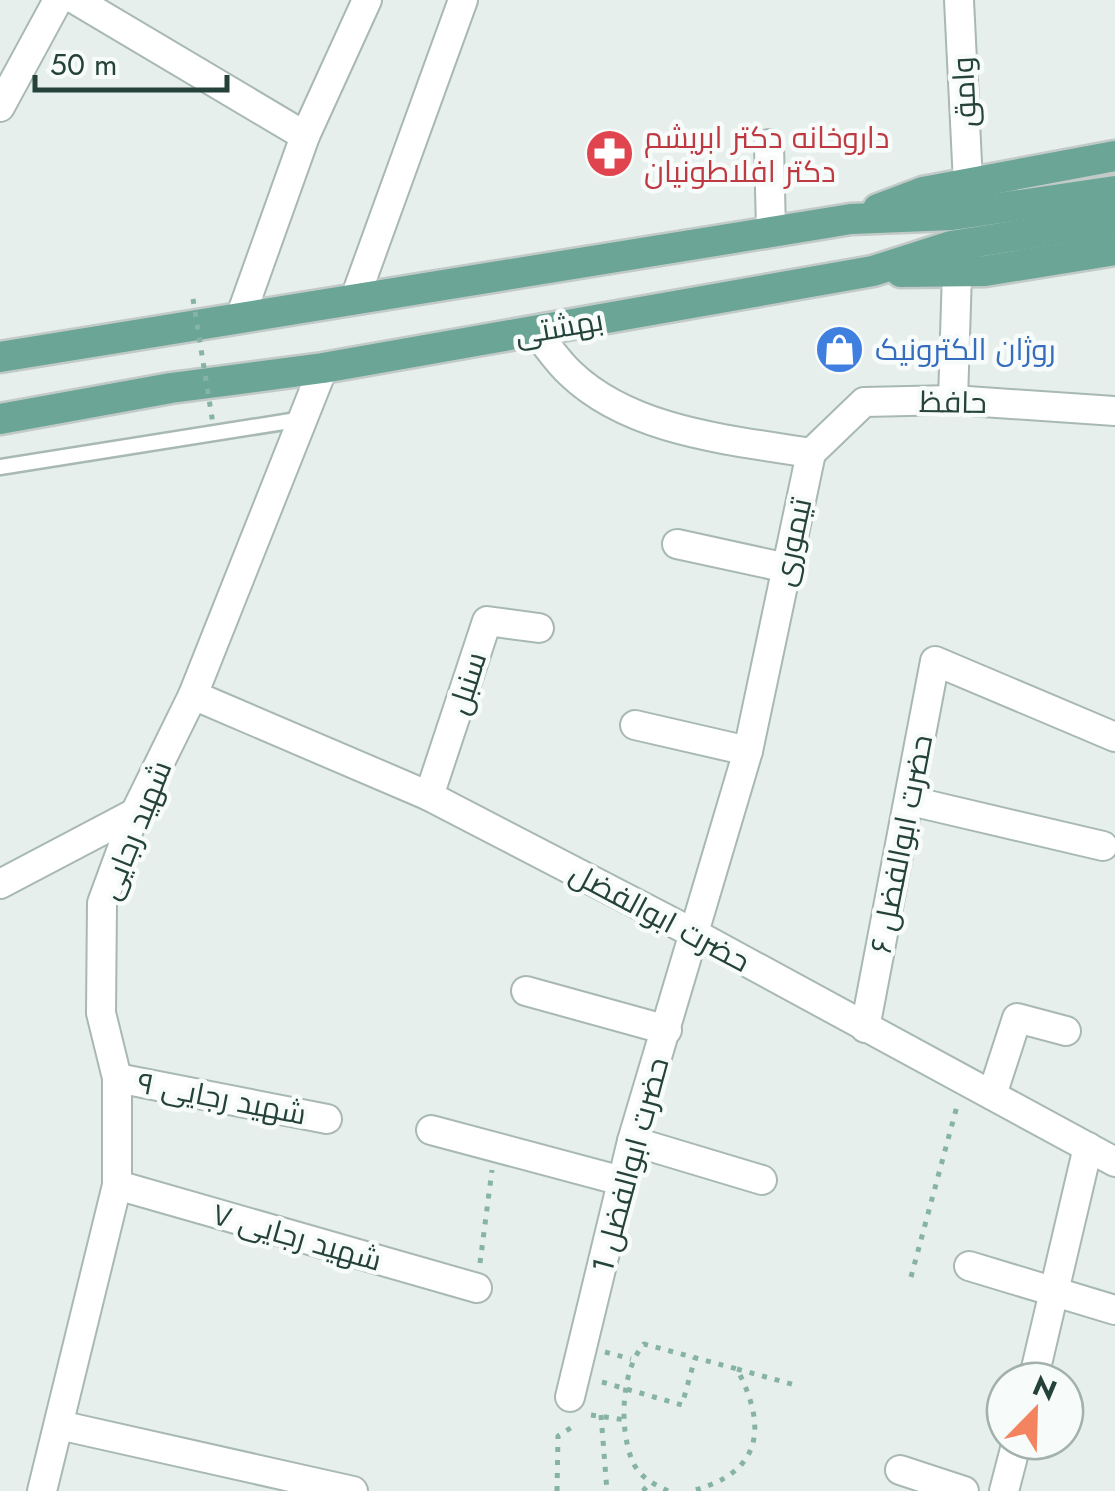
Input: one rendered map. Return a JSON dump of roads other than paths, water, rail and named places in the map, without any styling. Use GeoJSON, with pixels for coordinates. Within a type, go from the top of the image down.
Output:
{"type":"FeatureCollection","features":[{"type":"Feature","properties":{"kind":"main road"},"geometry":{"type":"LineString","coordinates":[[852,219],[923,192],[1115,156]]}},
{"type":"Feature","properties":{"kind":"main road","name":"بهشتی"},"geometry":{"type":"LineString","coordinates":[[0,357],[852,219],[952,214],[1115,191]]}},
{"type":"Feature","properties":{"kind":"main road","name":"بهشتی"},"geometry":{"type":"LineString","coordinates":[[0,419],[172,388],[323,368],[873,272],[951,246],[1115,220]]}},
{"type":"Feature","properties":{"kind":"main road"},"geometry":{"type":"LineString","coordinates":[[873,272],[957,272],[1115,250]]}},
{"type":"Feature","properties":{"kind":"street"},"geometry":{"type":"LineString","coordinates":[[0,107],[58,0]]}},
{"type":"Feature","properties":{"kind":"street"},"geometry":{"type":"LineString","coordinates":[[76,0],[107,7],[305,136]]}},
{"type":"Feature","properties":{"kind":"street"},"geometry":{"type":"LineString","coordinates":[[240,318],[305,136],[367,0]]}},
{"type":"Feature","properties":{"kind":"street"},"geometry":{"type":"LineString","coordinates":[[355,298],[464,0]]}},
{"type":"Feature","properties":{"kind":"street","name":"وامق"},"geometry":{"type":"LineString","coordinates":[[959,0],[968,183]]}},
{"type":"Feature","properties":{"kind":"street"},"geometry":{"type":"LineString","coordinates":[[769,144],[771,232]]}},
{"type":"Feature","properties":{"kind":"street"},"geometry":{"type":"LineString","coordinates":[[953,400],[957,272]]}},
{"type":"Feature","properties":{"kind":"street"},"geometry":{"type":"LineString","coordinates":[[534,331],[571,374],[642,418],[706,436],[811,453]]}},
{"type":"Feature","properties":{"kind":"street","name":"شهید رجایی"},"geometry":{"type":"LineString","coordinates":[[42,1491],[118,1185],[117,1078],[101,1013],[102,904],[135,813],[193,694],[323,368]]}},
{"type":"Feature","properties":{"kind":"street","name":"حافظ"},"geometry":{"type":"LineString","coordinates":[[811,453],[864,402],[953,400],[1115,411]]}},
{"type":"Feature","properties":{"kind":"street","name":"تیموری"},"geometry":{"type":"LineString","coordinates":[[697,935],[748,751],[811,453]]}},
{"type":"Feature","properties":{"kind":"street"},"geometry":{"type":"LineString","coordinates":[[677,544],[787,568]]}},
{"type":"Feature","properties":{"kind":"street","name":"سنبل"},"geometry":{"type":"LineString","coordinates":[[429,796],[487,621],[540,628]]}},
{"type":"Feature","properties":{"kind":"street","name":"حضرت ابوالفضل ۶"},"geometry":{"type":"LineString","coordinates":[[865,1028],[935,660],[1115,737]]}},
{"type":"Feature","properties":{"kind":"street","name":"حضرت ابوالفضل"},"geometry":{"type":"LineString","coordinates":[[193,694],[429,796],[697,935],[1115,1162]]}},
{"type":"Feature","properties":{"kind":"street"},"geometry":{"type":"LineString","coordinates":[[634,725],[748,751]]}},
{"type":"Feature","properties":{"kind":"street"},"geometry":{"type":"LineString","coordinates":[[911,800],[1103,846]]}},
{"type":"Feature","properties":{"kind":"street"},"geometry":{"type":"LineString","coordinates":[[0,884],[135,813]]}},
{"type":"Feature","properties":{"kind":"street","name":"حضرت ابوالفضل 1"},"geometry":{"type":"LineString","coordinates":[[570,1397],[632,1141],[697,935]]}},
{"type":"Feature","properties":{"kind":"street"},"geometry":{"type":"LineString","coordinates":[[526,990],[667,1030]]}},
{"type":"Feature","properties":{"kind":"street"},"geometry":{"type":"LineString","coordinates":[[992,1095],[1017,1018],[1066,1031]]}},
{"type":"Feature","properties":{"kind":"street","name":"شهید رجایی ۹"},"geometry":{"type":"LineString","coordinates":[[117,1078],[327,1119]]}},
{"type":"Feature","properties":{"kind":"street"},"geometry":{"type":"LineString","coordinates":[[431,1130],[622,1180]]}},
{"type":"Feature","properties":{"kind":"street"},"geometry":{"type":"LineString","coordinates":[[632,1141],[762,1180]]}},
{"type":"Feature","properties":{"kind":"street"},"geometry":{"type":"LineString","coordinates":[[1039,1361],[1088,1148]]}},
{"type":"Feature","properties":{"kind":"street","name":"شهید رجایی ۷"},"geometry":{"type":"LineString","coordinates":[[118,1185],[477,1288]]}},
{"type":"Feature","properties":{"kind":"street"},"geometry":{"type":"LineString","coordinates":[[969,1266],[1115,1310]]}},
{"type":"Feature","properties":{"kind":"street"},"geometry":{"type":"LineString","coordinates":[[59,1425],[353,1491]]}},
{"type":"Feature","properties":{"kind":"street"},"geometry":{"type":"LineString","coordinates":[[1004,1491],[1012,1461]]}},
{"type":"Feature","properties":{"kind":"street"},"geometry":{"type":"LineString","coordinates":[[900,1470],[964,1491]]}},
{"type":"Feature","properties":{"kind":"lane"},"geometry":{"type":"LineString","coordinates":[[0,466],[304,419]]}},
{"type":"Feature","properties":{"kind":"place","name":"داروخانه دکتر ابریشم دکتر افلاطونیان"},"geometry":{"type":"Point","coordinates":[609,154]}},
{"type":"Feature","properties":{"kind":"place","name":"روژان الکترونیک"},"geometry":{"type":"Point","coordinates":[840,349]}}]}
